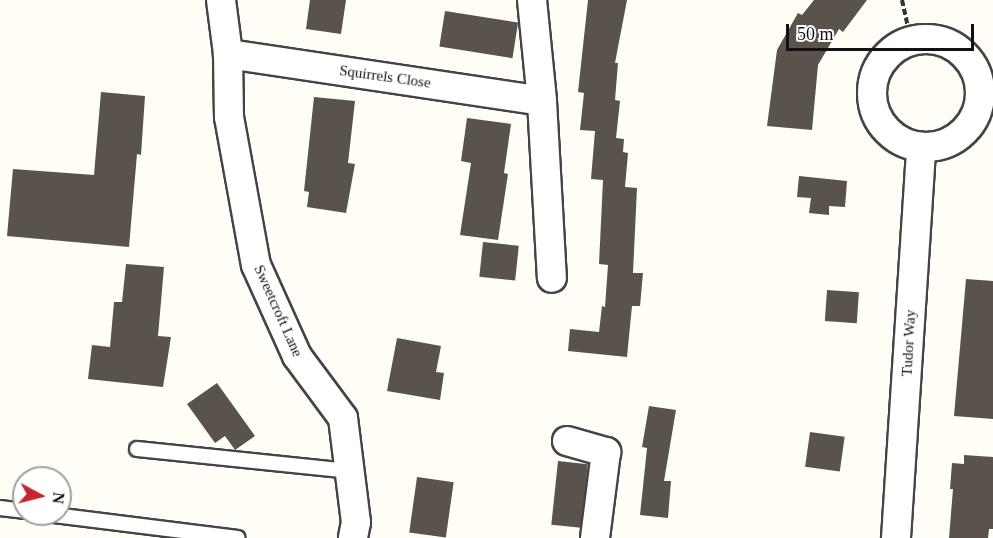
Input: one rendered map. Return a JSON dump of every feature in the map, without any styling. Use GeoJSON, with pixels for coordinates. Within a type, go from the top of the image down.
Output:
{"type":"FeatureCollection","features":[{"type":"Feature","properties":{"kind":"street","name":"Sweetcroft Lane"},"geometry":{"type":"LineString","coordinates":[[221,0],[228,54],[229,117],[256,265],[297,356],[343,418],[356,522],[353,538]]}},
{"type":"Feature","properties":{"kind":"street"},"geometry":{"type":"LineString","coordinates":[[532,0],[542,101],[552,278]]}},
{"type":"Feature","properties":{"kind":"street"},"geometry":{"type":"LineString","coordinates":[[936,39],[946,41],[965,54],[976,70],[981,88],[977,112],[967,129],[956,139],[938,146],[921,147],[901,141],[886,129],[879,120],[872,102],[872,88],[877,70],[888,53],[911,41],[936,39]]}},
{"type":"Feature","properties":{"kind":"street","name":"Squirrels Close"},"geometry":{"type":"LineString","coordinates":[[228,54],[542,101]]}},
{"type":"Feature","properties":{"kind":"street","name":"Tudor Way"},"geometry":{"type":"LineString","coordinates":[[896,538],[921,147]]}},
{"type":"Feature","properties":{"kind":"street"},"geometry":{"type":"LineString","coordinates":[[567,441],[606,452],[595,538]]}},
{"type":"Feature","properties":{"kind":"lane"},"geometry":{"type":"LineString","coordinates":[[137,449],[350,471]]}},
{"type":"Feature","properties":{"kind":"lane"},"geometry":{"type":"LineString","coordinates":[[72,517],[238,538]]}},
{"type":"Feature","properties":{"kind":"path"},"geometry":{"type":"LineString","coordinates":[[902,0],[911,41]]}},
{"type":"Feature","properties":{"kind":"building"},"geometry":{"type":"Polygon","coordinates":[[[310,0],[346,0],[341,34],[306,29],[310,0]]]}},
{"type":"Feature","properties":{"kind":"building"},"geometry":{"type":"Polygon","coordinates":[[[588,0],[627,0],[615,63],[618,63],[615,100],[620,101],[616,138],[624,139],[623,152],[628,153],[625,187],[637,188],[633,273],[643,273],[640,306],[632,306],[627,357],[568,351],[570,329],[599,332],[602,306],[605,307],[608,265],[599,264],[603,180],[591,179],[595,131],[580,130],[584,93],[578,92],[588,0]]]}},
{"type":"Feature","properties":{"kind":"building"},"geometry":{"type":"Polygon","coordinates":[[[814,0],[867,0],[843,32],[839,29],[818,65],[812,130],[767,126],[777,50],[798,13],[802,15],[814,0]]]}},
{"type":"Feature","properties":{"kind":"building"},"geometry":{"type":"Polygon","coordinates":[[[445,11],[518,23],[512,58],[439,47],[445,11]]]}},
{"type":"Feature","properties":{"kind":"building"},"geometry":{"type":"Polygon","coordinates":[[[101,92],[145,96],[141,155],[137,154],[129,247],[7,236],[13,169],[94,175],[101,92]]]}},
{"type":"Feature","properties":{"kind":"building"},"geometry":{"type":"Polygon","coordinates":[[[314,97],[355,101],[348,163],[355,164],[346,213],[307,207],[309,192],[304,191],[314,97]]]}},
{"type":"Feature","properties":{"kind":"building"},"geometry":{"type":"Polygon","coordinates":[[[467,118],[511,124],[504,173],[508,174],[498,240],[460,235],[471,163],[461,161],[467,118]]]}},
{"type":"Feature","properties":{"kind":"building"},"geometry":{"type":"Polygon","coordinates":[[[799,176],[847,181],[845,207],[829,206],[829,215],[809,213],[811,198],[797,197],[799,176]]]}},
{"type":"Feature","properties":{"kind":"building"},"geometry":{"type":"Polygon","coordinates":[[[483,242],[519,246],[515,281],[479,277],[483,242]]]}},
{"type":"Feature","properties":{"kind":"building"},"geometry":{"type":"Polygon","coordinates":[[[126,264],[164,267],[158,336],[171,337],[163,387],[88,379],[92,345],[110,347],[114,302],[122,302],[126,264]]]}},
{"type":"Feature","properties":{"kind":"building"},"geometry":{"type":"Polygon","coordinates":[[[966,279],[993,281],[993,419],[954,416],[966,279]]]}},
{"type":"Feature","properties":{"kind":"building"},"geometry":{"type":"Polygon","coordinates":[[[827,290],[859,292],[857,323],[825,321],[827,290]]]}},
{"type":"Feature","properties":{"kind":"building"},"geometry":{"type":"Polygon","coordinates":[[[397,338],[441,346],[436,372],[444,373],[440,400],[387,391],[397,338]]]}},
{"type":"Feature","properties":{"kind":"building"},"geometry":{"type":"Polygon","coordinates":[[[217,383],[255,436],[235,450],[225,436],[215,443],[187,404],[217,383]]]}},
{"type":"Feature","properties":{"kind":"building"},"geometry":{"type":"Polygon","coordinates":[[[649,406],[676,410],[664,481],[671,481],[668,518],[640,515],[647,448],[642,447],[649,406]]]}},
{"type":"Feature","properties":{"kind":"building"},"geometry":{"type":"Polygon","coordinates":[[[810,432],[845,437],[840,472],[805,467],[810,432]]]}},
{"type":"Feature","properties":{"kind":"building"},"geometry":{"type":"Polygon","coordinates":[[[964,455],[993,457],[993,529],[989,529],[988,538],[949,538],[953,489],[950,489],[952,463],[964,464],[964,455]]]}},
{"type":"Feature","properties":{"kind":"building"},"geometry":{"type":"Polygon","coordinates":[[[558,461],[588,464],[581,528],[551,525],[558,461]]]}},
{"type":"Feature","properties":{"kind":"building"},"geometry":{"type":"Polygon","coordinates":[[[417,477],[454,482],[446,538],[409,532],[417,477]]]}}]}
